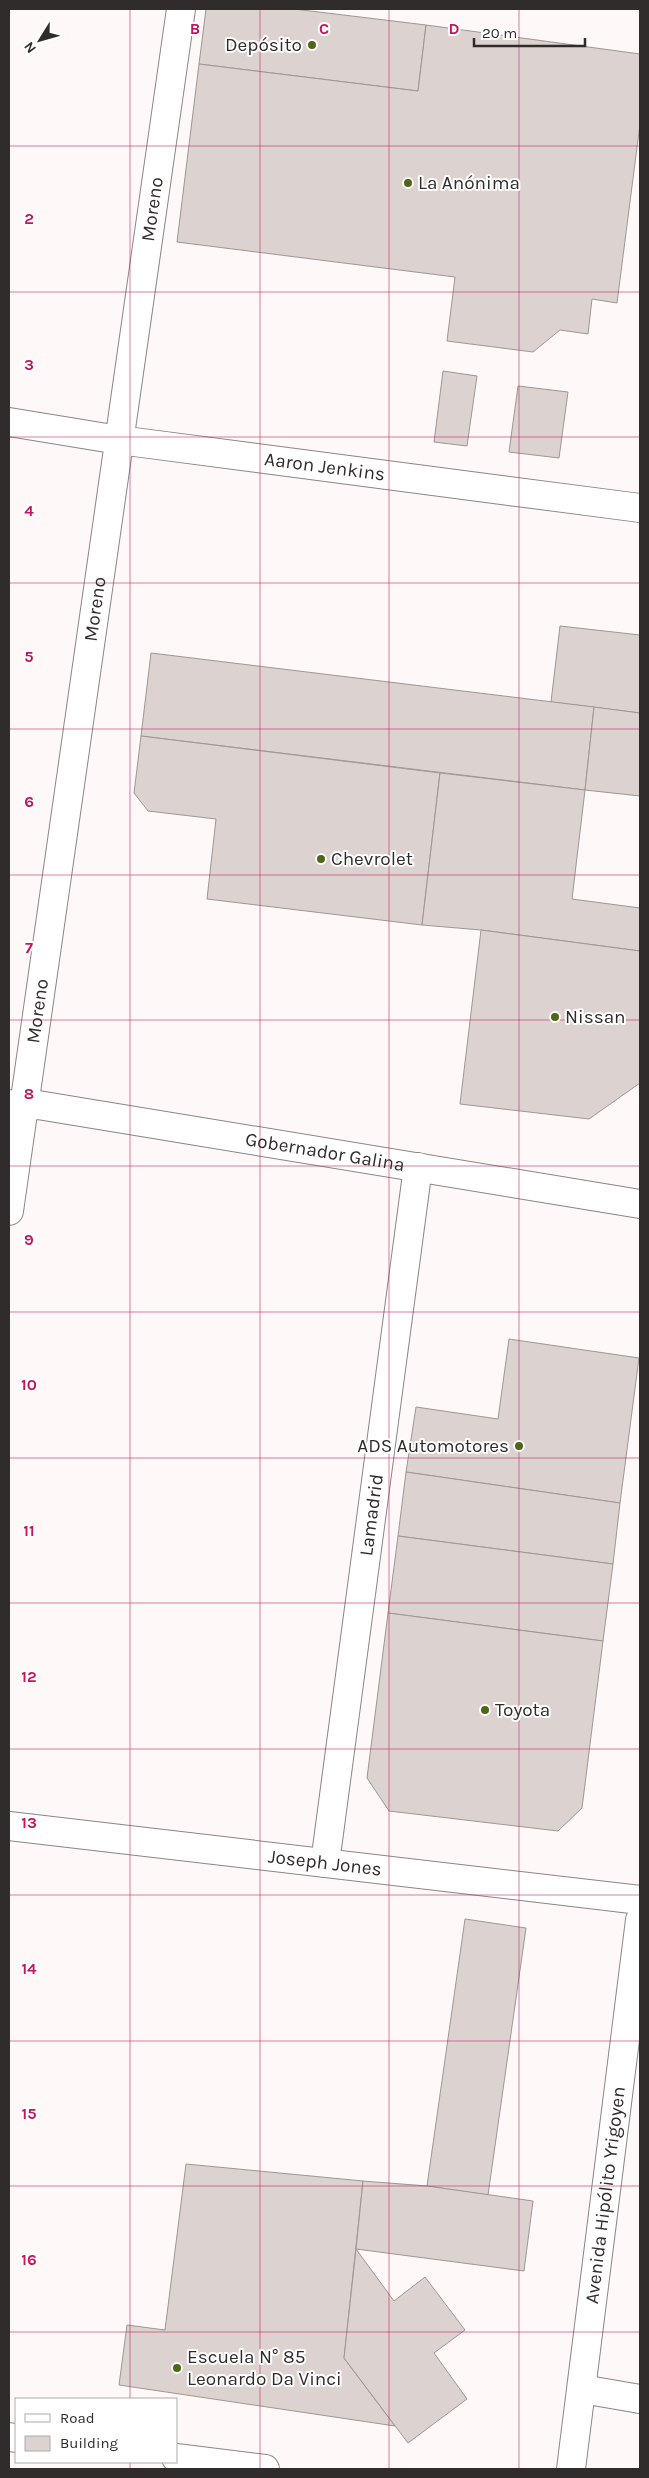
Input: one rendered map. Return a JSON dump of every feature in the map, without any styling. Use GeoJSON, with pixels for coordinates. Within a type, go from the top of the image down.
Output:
{"type":"FeatureCollection","features":[{"type":"Feature","properties":{"kind":"street","name":"Moreno"},"geometry":{"type":"LineString","coordinates":[[9,1210],[16,1105],[119,440],[181,9]]}},
{"type":"Feature","properties":{"kind":"street","name":"Aaron Jenkins"},"geometry":{"type":"LineString","coordinates":[[9,422],[119,440],[640,508]]}},
{"type":"Feature","properties":{"kind":"street","name":"Gobernador Galina"},"geometry":{"type":"LineString","coordinates":[[16,1105],[38,1105],[640,1204]]}},
{"type":"Feature","properties":{"kind":"street","name":"Lamadrid"},"geometry":{"type":"LineString","coordinates":[[326,1863],[418,1167]]}},
{"type":"Feature","properties":{"kind":"street","name":"Joseph Jones"},"geometry":{"type":"LineString","coordinates":[[9,1826],[640,1900]]}},
{"type":"Feature","properties":{"kind":"street","name":"Avenida Hipólito Yrigoyen"},"geometry":{"type":"LineString","coordinates":[[571,2469],[640,1920]]}},
{"type":"Feature","properties":{"kind":"street"},"geometry":{"type":"LineString","coordinates":[[582,2389],[640,2399]]}},
{"type":"Feature","properties":{"kind":"street"},"geometry":{"type":"LineString","coordinates":[[182,2462],[265,2469]]}},
{"type":"Feature","properties":{"kind":"building","name":"Depósito"},"geometry":{"type":"Polygon","coordinates":[[[206,9],[294,9],[426,25],[418,91],[199,64],[206,9]]]}},
{"type":"Feature","properties":{"kind":"building","name":"La Anónima"},"geometry":{"type":"Polygon","coordinates":[[[426,25],[640,54],[640,124],[617,303],[592,299],[588,334],[560,330],[533,352],[447,341],[455,277],[177,242],[199,64],[418,91],[426,25]]]}},
{"type":"Feature","properties":{"kind":"building"},"geometry":{"type":"Polygon","coordinates":[[[443,371],[477,376],[467,446],[434,442],[443,371]]]}},
{"type":"Feature","properties":{"kind":"building"},"geometry":{"type":"Polygon","coordinates":[[[518,386],[568,392],[559,458],[509,452],[518,386]]]}},
{"type":"Feature","properties":{"kind":"building"},"geometry":{"type":"Polygon","coordinates":[[[560,626],[640,635],[640,713],[551,702],[560,626]]]}},
{"type":"Feature","properties":{"kind":"building"},"geometry":{"type":"Polygon","coordinates":[[[151,653],[594,707],[585,790],[141,736],[151,653]]]}},
{"type":"Feature","properties":{"kind":"building"},"geometry":{"type":"Polygon","coordinates":[[[594,707],[640,713],[640,796],[585,790],[594,707]]]}},
{"type":"Feature","properties":{"kind":"building","name":"Chevrolet"},"geometry":{"type":"Polygon","coordinates":[[[141,736],[440,773],[422,925],[207,899],[216,819],[148,811],[134,793],[141,736]]]}},
{"type":"Feature","properties":{"kind":"building","name":"Chevrolet"},"geometry":{"type":"Polygon","coordinates":[[[440,773],[585,790],[572,899],[640,908],[640,951],[481,930],[422,925],[440,773]]]}},
{"type":"Feature","properties":{"kind":"building","name":"Nissan"},"geometry":{"type":"Polygon","coordinates":[[[481,930],[640,951],[640,1083],[589,1119],[460,1104],[481,930]]]}},
{"type":"Feature","properties":{"kind":"building","name":"ADS Automotores"},"geometry":{"type":"Polygon","coordinates":[[[509,1339],[639,1358],[620,1503],[406,1472],[416,1407],[498,1419],[509,1339]]]}},
{"type":"Feature","properties":{"kind":"building"},"geometry":{"type":"Polygon","coordinates":[[[406,1472],[620,1503],[613,1564],[398,1536],[406,1472]]]}},
{"type":"Feature","properties":{"kind":"building"},"geometry":{"type":"Polygon","coordinates":[[[398,1536],[613,1564],[603,1641],[388,1613],[398,1536]]]}},
{"type":"Feature","properties":{"kind":"building","name":"Toyota"},"geometry":{"type":"Polygon","coordinates":[[[388,1613],[603,1641],[582,1808],[558,1831],[389,1811],[367,1778],[388,1613]]]}},
{"type":"Feature","properties":{"kind":"building"},"geometry":{"type":"Polygon","coordinates":[[[465,1919],[526,1928],[488,2195],[427,2186],[465,1919]]]}},
{"type":"Feature","properties":{"kind":"building"},"geometry":{"type":"Polygon","coordinates":[[[186,2164],[363,2181],[344,2358],[395,2426],[119,2385],[127,2325],[165,2330],[186,2164]]]}},
{"type":"Feature","properties":{"kind":"building"},"geometry":{"type":"Polygon","coordinates":[[[363,2181],[427,2186],[533,2201],[524,2271],[356,2249],[363,2181]]]}},
{"type":"Feature","properties":{"kind":"building"},"geometry":{"type":"Polygon","coordinates":[[[356,2249],[394,2301],[425,2277],[465,2330],[434,2353],[467,2399],[408,2443],[344,2358],[356,2249]]]}},
{"type":"Feature","properties":{"kind":"place","name":"Depósito"},"geometry":{"type":"Point","coordinates":[312,45]}},
{"type":"Feature","properties":{"kind":"place","name":"La Anónima"},"geometry":{"type":"Point","coordinates":[408,183]}},
{"type":"Feature","properties":{"kind":"place","name":"Chevrolet"},"geometry":{"type":"Point","coordinates":[321,859]}},
{"type":"Feature","properties":{"kind":"place","name":"Nissan"},"geometry":{"type":"Point","coordinates":[555,1017]}},
{"type":"Feature","properties":{"kind":"place","name":"ADS Automotores"},"geometry":{"type":"Point","coordinates":[519,1446]}},
{"type":"Feature","properties":{"kind":"place","name":"Toyota"},"geometry":{"type":"Point","coordinates":[485,1710]}},
{"type":"Feature","properties":{"kind":"place","name":"Escuela N° 85 Leonardo Da Vinci"},"geometry":{"type":"Point","coordinates":[177,2368]}}]}
